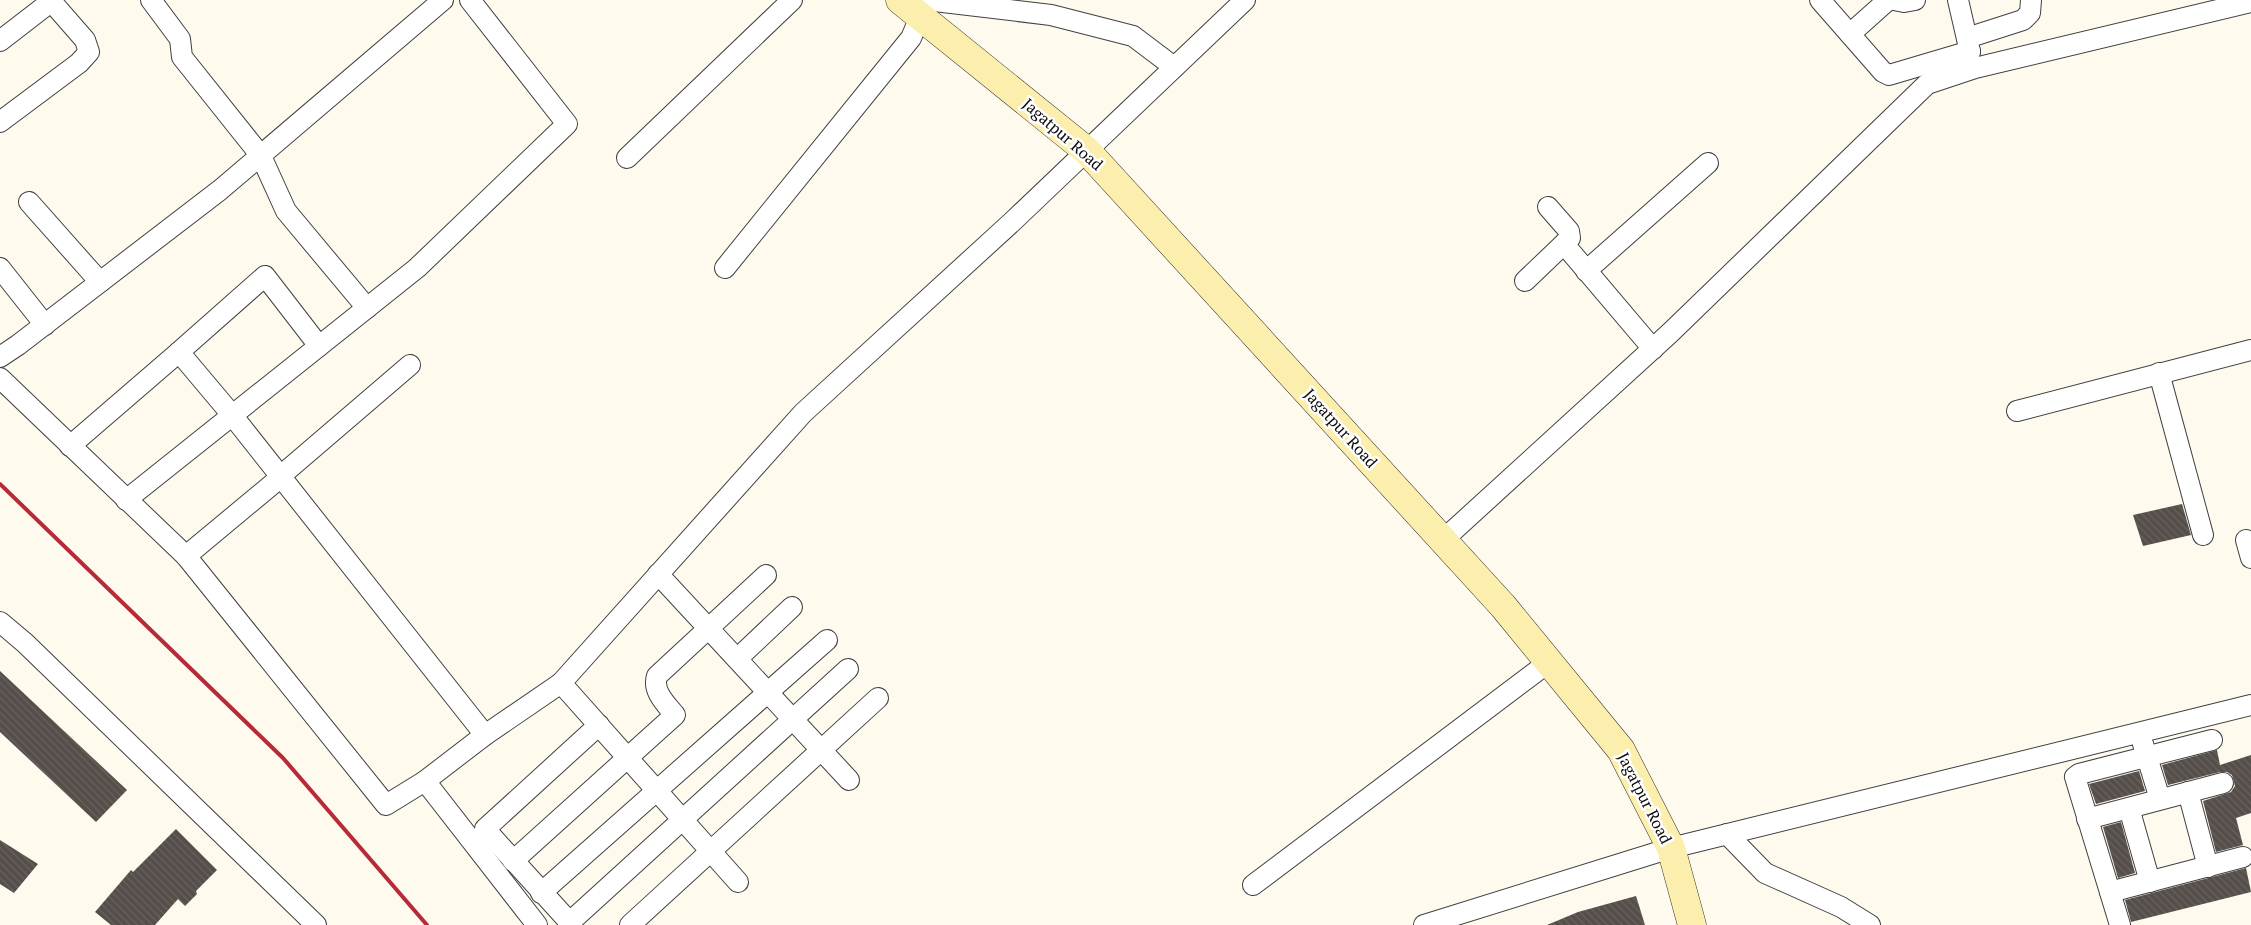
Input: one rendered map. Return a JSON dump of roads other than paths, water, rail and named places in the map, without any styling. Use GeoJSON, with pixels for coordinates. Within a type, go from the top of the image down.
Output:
{"type":"FeatureCollection","features":[{"type":"Feature","properties":{"kind":"street"},"geometry":{"type":"LineString","coordinates":[[150,0],[180,39],[182,57],[261,156],[286,212],[367,308]]}},
{"type":"Feature","properties":{"kind":"street"},"geometry":{"type":"LineString","coordinates":[[0,356],[45,325],[220,190],[443,0]]}},
{"type":"Feature","properties":{"kind":"street"},"geometry":{"type":"LineString","coordinates":[[126,500],[417,268],[567,124],[470,0]]}},
{"type":"Feature","properties":{"kind":"street"},"geometry":{"type":"LineString","coordinates":[[627,158],[792,0]]}},
{"type":"Feature","properties":{"kind":"street"},"geometry":{"type":"LineString","coordinates":[[0,378],[186,556],[386,805],[425,781],[485,735],[561,683],[803,413],[1012,222],[1244,0]]}},
{"type":"Feature","properties":{"kind":"street"},"geometry":{"type":"LineString","coordinates":[[1820,0],[1883,72],[1889,74],[1971,52],[2251,2]]}},
{"type":"Feature","properties":{"kind":"street"},"geometry":{"type":"LineString","coordinates":[[1850,34],[1888,0]]}},
{"type":"Feature","properties":{"kind":"street"},"geometry":{"type":"LineString","coordinates":[[1894,0],[1904,2],[1916,0]]}},
{"type":"Feature","properties":{"kind":"street"},"geometry":{"type":"LineString","coordinates":[[1958,0],[1971,52]]}},
{"type":"Feature","properties":{"kind":"street"},"geometry":{"type":"LineString","coordinates":[[1443,540],[1653,349],[1927,84],[1971,52],[2023,20],[2030,13],[2031,0]]}},
{"type":"Feature","properties":{"kind":"street"},"geometry":{"type":"LineString","coordinates":[[0,41],[52,1],[85,40],[89,52],[79,63],[0,122]]}},
{"type":"Feature","properties":{"kind":"street"},"geometry":{"type":"LineString","coordinates":[[725,268],[910,38],[918,4],[1051,16],[1133,36],[1174,67]]}},
{"type":"Feature","properties":{"kind":"street","name":"Jagatpur Road"},"geometry":{"type":"LineString","coordinates":[[918,4],[1086,151],[1503,606],[1621,750],[1671,848],[1692,925]]}},
{"type":"Feature","properties":{"kind":"street"},"geometry":{"type":"LineString","coordinates":[[1586,270],[1708,163]]}},
{"type":"Feature","properties":{"kind":"street"},"geometry":{"type":"LineString","coordinates":[[29,202],[100,282]]}},
{"type":"Feature","properties":{"kind":"street"},"geometry":{"type":"LineString","coordinates":[[1525,282],[1570,238],[1569,232],[1548,207]]}},
{"type":"Feature","properties":{"kind":"street"},"geometry":{"type":"LineString","coordinates":[[1564,244],[1653,349]]}},
{"type":"Feature","properties":{"kind":"street"},"geometry":{"type":"LineString","coordinates":[[0,268],[45,325]]}},
{"type":"Feature","properties":{"kind":"street"},"geometry":{"type":"LineString","coordinates":[[70,446],[265,276],[319,346]]}},
{"type":"Feature","properties":{"kind":"street"},"geometry":{"type":"LineString","coordinates":[[2017,411],[2090,394],[2251,350]]}},
{"type":"Feature","properties":{"kind":"street"},"geometry":{"type":"LineString","coordinates":[[179,352],[232,415],[485,735]]}},
{"type":"Feature","properties":{"kind":"street"},"geometry":{"type":"LineString","coordinates":[[186,556],[281,477],[410,365]]}},
{"type":"Feature","properties":{"kind":"street"},"geometry":{"type":"LineString","coordinates":[[2159,374],[2203,535]]}},
{"type":"Feature","properties":{"kind":"street"},"geometry":{"type":"LineString","coordinates":[[658,574],[849,780]]}},
{"type":"Feature","properties":{"kind":"street"},"geometry":{"type":"LineString","coordinates":[[512,860],[675,715],[658,692],[655,683],[657,676],[766,575]]}},
{"type":"Feature","properties":{"kind":"street"},"geometry":{"type":"LineString","coordinates":[[737,658],[792,607]]}},
{"type":"Feature","properties":{"kind":"street"},"geometry":{"type":"LineString","coordinates":[[0,622],[25,643],[316,925]]}},
{"type":"Feature","properties":{"kind":"street"},"geometry":{"type":"LineString","coordinates":[[541,892],[826,640]]}},
{"type":"Feature","properties":{"kind":"street"},"geometry":{"type":"LineString","coordinates":[[1253,885],[1549,662]]}},
{"type":"Feature","properties":{"kind":"street"},"geometry":{"type":"LineString","coordinates":[[598,725],[485,829],[570,924],[848,669]]}},
{"type":"Feature","properties":{"kind":"street"},"geometry":{"type":"LineString","coordinates":[[561,683],[738,882]]}},
{"type":"Feature","properties":{"kind":"street"},"geometry":{"type":"LineString","coordinates":[[630,925],[878,698]]}},
{"type":"Feature","properties":{"kind":"street"},"geometry":{"type":"LineString","coordinates":[[1424,925],[1671,848],[2251,705]]}},
{"type":"Feature","properties":{"kind":"street"},"geometry":{"type":"LineString","coordinates":[[2140,733],[2160,799]]}},
{"type":"Feature","properties":{"kind":"street"},"geometry":{"type":"LineString","coordinates":[[2120,925],[2075,776],[2212,740]]}},
{"type":"Feature","properties":{"kind":"street"},"geometry":{"type":"LineString","coordinates":[[425,781],[537,925]]}},
{"type":"Feature","properties":{"kind":"street"},"geometry":{"type":"LineString","coordinates":[[2087,819],[2223,783]]}},
{"type":"Feature","properties":{"kind":"street"},"geometry":{"type":"LineString","coordinates":[[2188,792],[2208,867]]}},
{"type":"Feature","properties":{"kind":"street"},"geometry":{"type":"LineString","coordinates":[[2129,808],[2150,882]]}},
{"type":"Feature","properties":{"kind":"street"},"geometry":{"type":"LineString","coordinates":[[1727,834],[1765,873],[1841,907],[1870,925]]}},
{"type":"Feature","properties":{"kind":"street"},"geometry":{"type":"LineString","coordinates":[[2110,892],[2243,857]]}},
{"type":"Feature","properties":{"kind":"railway"},"geometry":{"type":"LineString","coordinates":[[0,484],[283,758],[427,925]]}}]}
